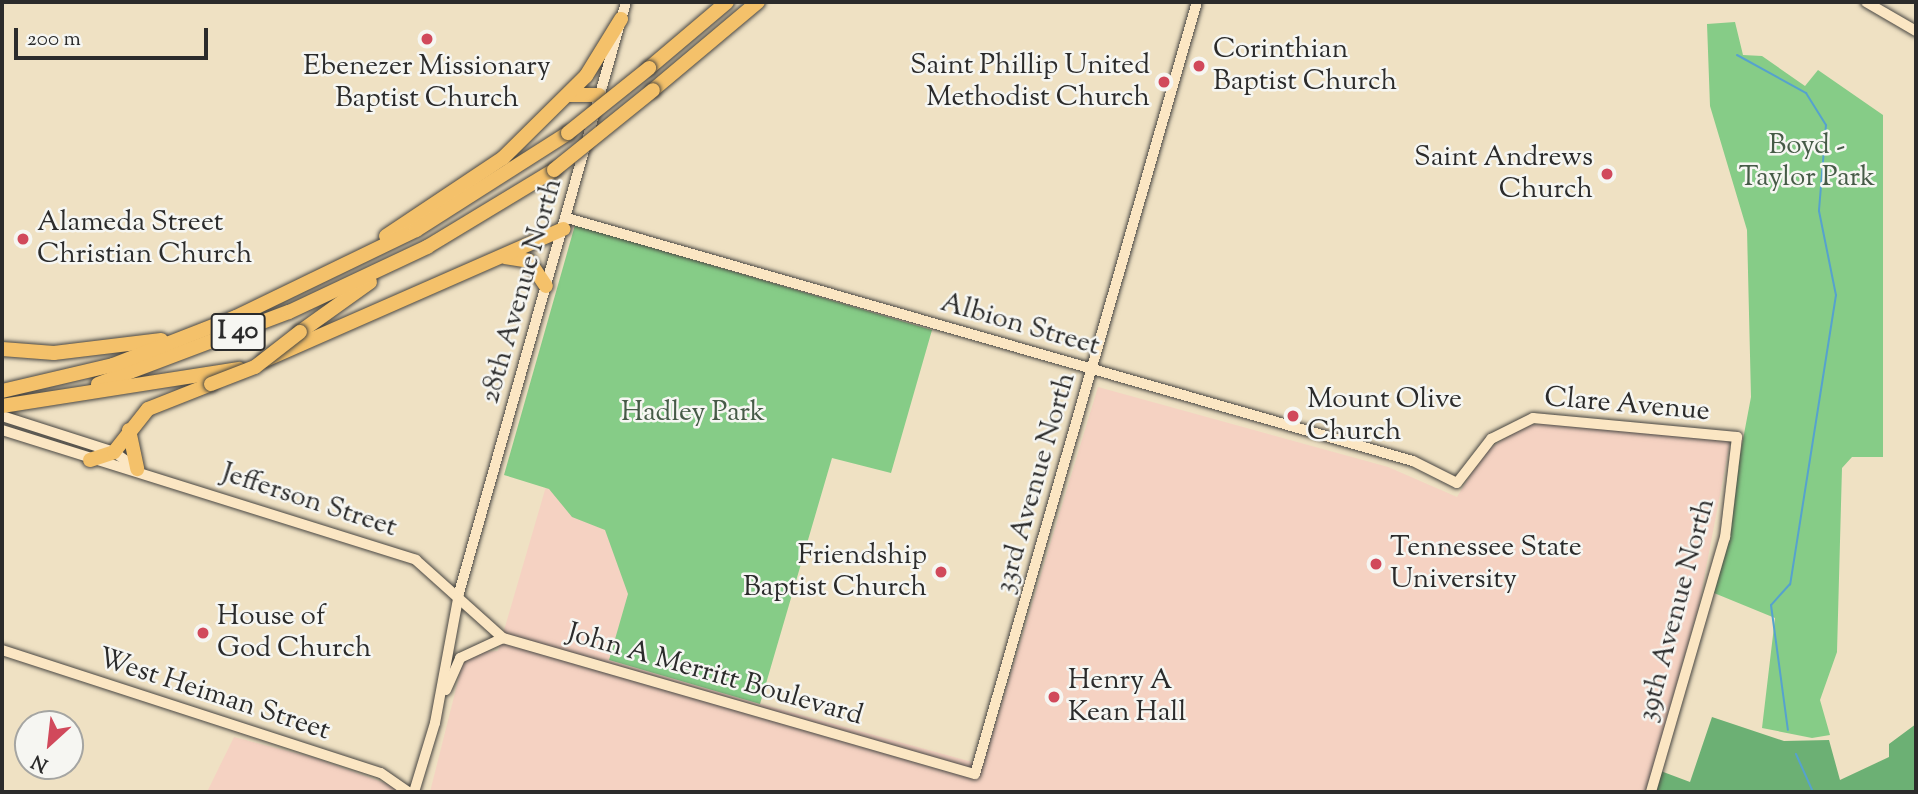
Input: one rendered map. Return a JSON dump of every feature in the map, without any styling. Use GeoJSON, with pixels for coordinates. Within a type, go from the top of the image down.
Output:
{"type":"FeatureCollection","features":[{"type":"Feature","properties":{"kind":"highway","name":"I 40"},"geometry":{"type":"LineString","coordinates":[[2,406],[193,334],[416,230],[568,133],[727,2]]}},
{"type":"Feature","properties":{"kind":"highway","name":"I 40"},"geometry":{"type":"LineString","coordinates":[[2,391],[35,395],[189,352],[427,247],[554,170],[758,2]]}},
{"type":"Feature","properties":{"kind":"highway"},"geometry":{"type":"LineString","coordinates":[[344,264],[503,158],[569,95],[621,19]]}},
{"type":"Feature","properties":{"kind":"highway"},"geometry":{"type":"LineString","coordinates":[[569,95],[598,95]]}},
{"type":"Feature","properties":{"kind":"highway"},"geometry":{"type":"LineString","coordinates":[[35,395],[232,371],[292,352],[500,257],[565,223]]}},
{"type":"Feature","properties":{"kind":"highway"},"geometry":{"type":"LineString","coordinates":[[90,460],[114,452],[129,428],[148,409],[255,367],[300,332],[427,247]]}},
{"type":"Feature","properties":{"kind":"highway"},"geometry":{"type":"LineString","coordinates":[[500,257],[529,261],[546,286]]}},
{"type":"Feature","properties":{"kind":"highway"},"geometry":{"type":"LineString","coordinates":[[2,349],[54,353],[193,334]]}},
{"type":"Feature","properties":{"kind":"highway"},"geometry":{"type":"LineString","coordinates":[[129,428],[137,469]]}},
{"type":"Feature","properties":{"kind":"street","name":"28th Avenue North"},"geometry":{"type":"LineString","coordinates":[[435,723],[459,593],[626,2]]}},
{"type":"Feature","properties":{"kind":"street","name":"33rd Avenue North"},"geometry":{"type":"LineString","coordinates":[[975,774],[1197,2]]}},
{"type":"Feature","properties":{"kind":"street"},"geometry":{"type":"LineString","coordinates":[[1867,2],[1916,31]]}},
{"type":"Feature","properties":{"kind":"street","name":"Albion Street"},"geometry":{"type":"LineString","coordinates":[[565,223],[1413,461],[1457,483]]}},
{"type":"Feature","properties":{"kind":"street","name":"Jefferson Street"},"geometry":{"type":"LineString","coordinates":[[2,416],[114,452],[137,469]]}},
{"type":"Feature","properties":{"kind":"street","name":"Clare Avenue"},"geometry":{"type":"LineString","coordinates":[[1457,483],[1488,441],[1533,418],[1737,437]]}},
{"type":"Feature","properties":{"kind":"street","name":"Jefferson Street"},"geometry":{"type":"LineString","coordinates":[[2,430],[90,460],[137,469],[416,560],[459,593]]}},
{"type":"Feature","properties":{"kind":"street","name":"39th Avenue North"},"geometry":{"type":"LineString","coordinates":[[1651,792],[1725,537],[1737,437]]}},
{"type":"Feature","properties":{"kind":"street","name":"John A Merritt Boulevard"},"geometry":{"type":"LineString","coordinates":[[459,593],[503,638],[975,774]]}},
{"type":"Feature","properties":{"kind":"street"},"geometry":{"type":"LineString","coordinates":[[414,792],[435,723],[460,658],[503,638]]}},
{"type":"Feature","properties":{"kind":"street","name":"West Heiman Street"},"geometry":{"type":"LineString","coordinates":[[2,650],[380,773],[408,792]]}},
{"type":"Feature","properties":{"kind":"shaded area","name":"Tennessee State University"},"geometry":{"type":"Polygon","coordinates":[[[1098,387],[1388,467],[1457,497],[1483,454],[1521,426],[1559,422],[1730,442],[1699,605],[1646,792],[430,792],[465,653],[498,651],[547,483],[821,473],[757,703],[983,765],[1098,387]]]}},
{"type":"Feature","properties":{"kind":"shaded area"},"geometry":{"type":"Polygon","coordinates":[[[234,737],[315,758],[410,792],[207,792],[234,737]]]}},
{"type":"Feature","properties":{"kind":"green space","name":"Boyd - Taylor Park"},"geometry":{"type":"Polygon","coordinates":[[[1735,22],[1743,55],[1762,56],[1805,86],[1818,70],[1883,115],[1883,457],[1852,457],[1842,468],[1837,652],[1820,700],[1830,735],[1812,738],[1762,728],[1775,618],[1714,593],[1751,397],[1747,230],[1710,106],[1707,24],[1735,22]]]}},
{"type":"Feature","properties":{"kind":"green space","name":"Hadley Park"},"geometry":{"type":"Polygon","coordinates":[[[575,225],[932,330],[891,473],[832,458],[760,704],[609,660],[628,594],[605,530],[572,517],[549,489],[504,475],[575,225]]]}},
{"type":"Feature","properties":{"kind":"green space"},"geometry":{"type":"Polygon","coordinates":[[[1712,717],[1784,741],[1829,740],[1840,780],[1889,757],[1889,744],[1916,724],[1916,792],[1651,792],[1658,770],[1690,782],[1712,717]]]}},
{"type":"Feature","properties":{"kind":"waterway"},"geometry":{"type":"LineString","coordinates":[[1737,55],[1806,93],[1826,125],[1819,211],[1836,295],[1790,584],[1771,605],[1788,730]]}},
{"type":"Feature","properties":{"kind":"waterway"},"geometry":{"type":"LineString","coordinates":[[1796,754],[1813,792]]}},
{"type":"Feature","properties":{"kind":"place","name":"Ebenezer Missionary Baptist Church"},"geometry":{"type":"Point","coordinates":[427,39]}},
{"type":"Feature","properties":{"kind":"place","name":"Corinthian Baptist Church"},"geometry":{"type":"Point","coordinates":[1199,66]}},
{"type":"Feature","properties":{"kind":"place","name":"Saint Phillip United Methodist Church"},"geometry":{"type":"Point","coordinates":[1164,82]}},
{"type":"Feature","properties":{"kind":"place","name":"Saint Andrews Church"},"geometry":{"type":"Point","coordinates":[1607,174]}},
{"type":"Feature","properties":{"kind":"place","name":"Alameda Street Christian Church"},"geometry":{"type":"Point","coordinates":[23,239]}},
{"type":"Feature","properties":{"kind":"place","name":"Mount Olive Church"},"geometry":{"type":"Point","coordinates":[1293,416]}},
{"type":"Feature","properties":{"kind":"place","name":"Tennessee State University"},"geometry":{"type":"Point","coordinates":[1376,564]}},
{"type":"Feature","properties":{"kind":"place","name":"Friendship Baptist Church"},"geometry":{"type":"Point","coordinates":[941,572]}},
{"type":"Feature","properties":{"kind":"place","name":"House of God Church"},"geometry":{"type":"Point","coordinates":[203,633]}},
{"type":"Feature","properties":{"kind":"place","name":"Henry A Kean Hall"},"geometry":{"type":"Point","coordinates":[1054,697]}}]}
